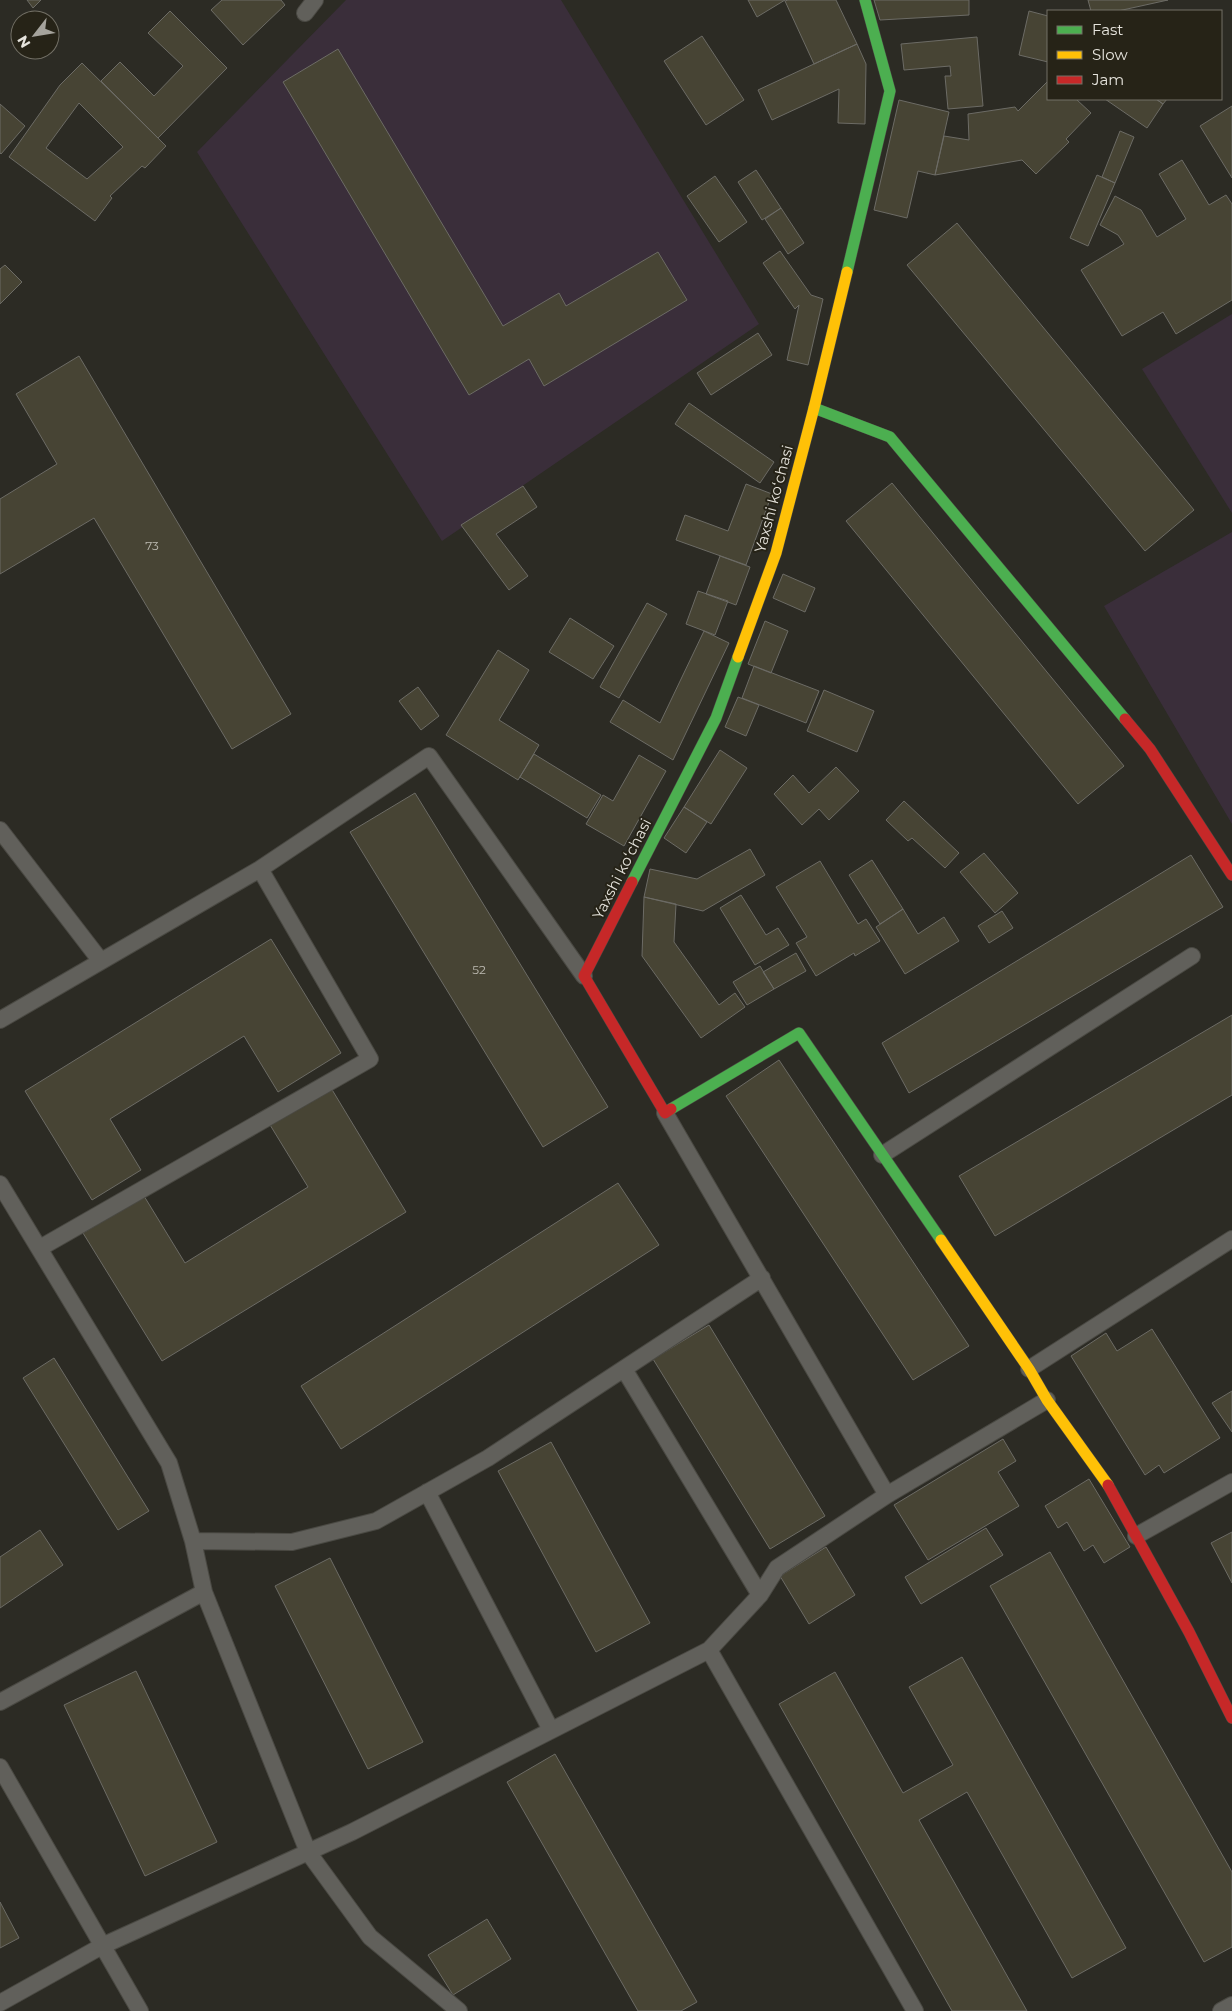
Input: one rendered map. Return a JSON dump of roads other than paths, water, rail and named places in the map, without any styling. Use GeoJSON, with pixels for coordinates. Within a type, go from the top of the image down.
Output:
{"type":"FeatureCollection","features":[{"type":"Feature","properties":{"kind":"street","name":"Yaxshi koʻchasi"},"geometry":{"type":"LineString","coordinates":[[584,976],[716,718],[776,553],[814,408],[890,91],[865,0]]}},
{"type":"Feature","properties":{"kind":"street"},"geometry":{"type":"LineString","coordinates":[[814,408],[890,437],[1150,749],[1232,875]]}},
{"type":"Feature","properties":{"kind":"street"},"geometry":{"type":"LineString","coordinates":[[584,976],[665,1113],[799,1033],[1029,1369],[1047,1400],[1111,1489],[1189,1632],[1232,1718]]}},
{"type":"Feature","properties":{"kind":"lane"},"geometry":{"type":"LineString","coordinates":[[305,13],[315,0]]}},
{"type":"Feature","properties":{"kind":"lane"},"geometry":{"type":"LineString","coordinates":[[0,1020],[100,960],[260,869],[428,756],[584,976]]}},
{"type":"Feature","properties":{"kind":"lane"},"geometry":{"type":"LineString","coordinates":[[0,830],[100,960]]}},
{"type":"Feature","properties":{"kind":"lane"},"geometry":{"type":"LineString","coordinates":[[40,1248],[370,1059],[260,869]]}},
{"type":"Feature","properties":{"kind":"lane"},"geometry":{"type":"LineString","coordinates":[[882,1155],[1192,956]]}},
{"type":"Feature","properties":{"kind":"lane"},"geometry":{"type":"LineString","coordinates":[[665,1113],[887,1495]]}},
{"type":"Feature","properties":{"kind":"lane"},"geometry":{"type":"LineString","coordinates":[[0,1184],[169,1463],[193,1541],[204,1592],[308,1852],[370,1937],[459,2011]]}},
{"type":"Feature","properties":{"kind":"lane"},"geometry":{"type":"LineString","coordinates":[[1029,1369],[1232,1239]]}},
{"type":"Feature","properties":{"kind":"lane"},"geometry":{"type":"LineString","coordinates":[[193,1541],[292,1542],[376,1521],[488,1458],[762,1278]]}},
{"type":"Feature","properties":{"kind":"lane"},"geometry":{"type":"LineString","coordinates":[[624,1369],[760,1595]]}},
{"type":"Feature","properties":{"kind":"lane"},"geometry":{"type":"LineString","coordinates":[[0,2003],[102,1946],[352,1832],[709,1650],[760,1595],[777,1568],[887,1495],[1047,1400]]}},
{"type":"Feature","properties":{"kind":"lane"},"geometry":{"type":"LineString","coordinates":[[1136,1536],[1232,1482]]}},
{"type":"Feature","properties":{"kind":"lane"},"geometry":{"type":"LineString","coordinates":[[427,1492],[551,1730]]}},
{"type":"Feature","properties":{"kind":"lane"},"geometry":{"type":"LineString","coordinates":[[0,1702],[204,1592]]}},
{"type":"Feature","properties":{"kind":"lane"},"geometry":{"type":"LineString","coordinates":[[709,1650],[915,2011]]}},
{"type":"Feature","properties":{"kind":"lane"},"geometry":{"type":"LineString","coordinates":[[0,1766],[140,2011]]}},
{"type":"Feature","properties":{"kind":"lane"},"geometry":{"type":"LineString","coordinates":[[1221,2011],[1232,2005]]}}]}
